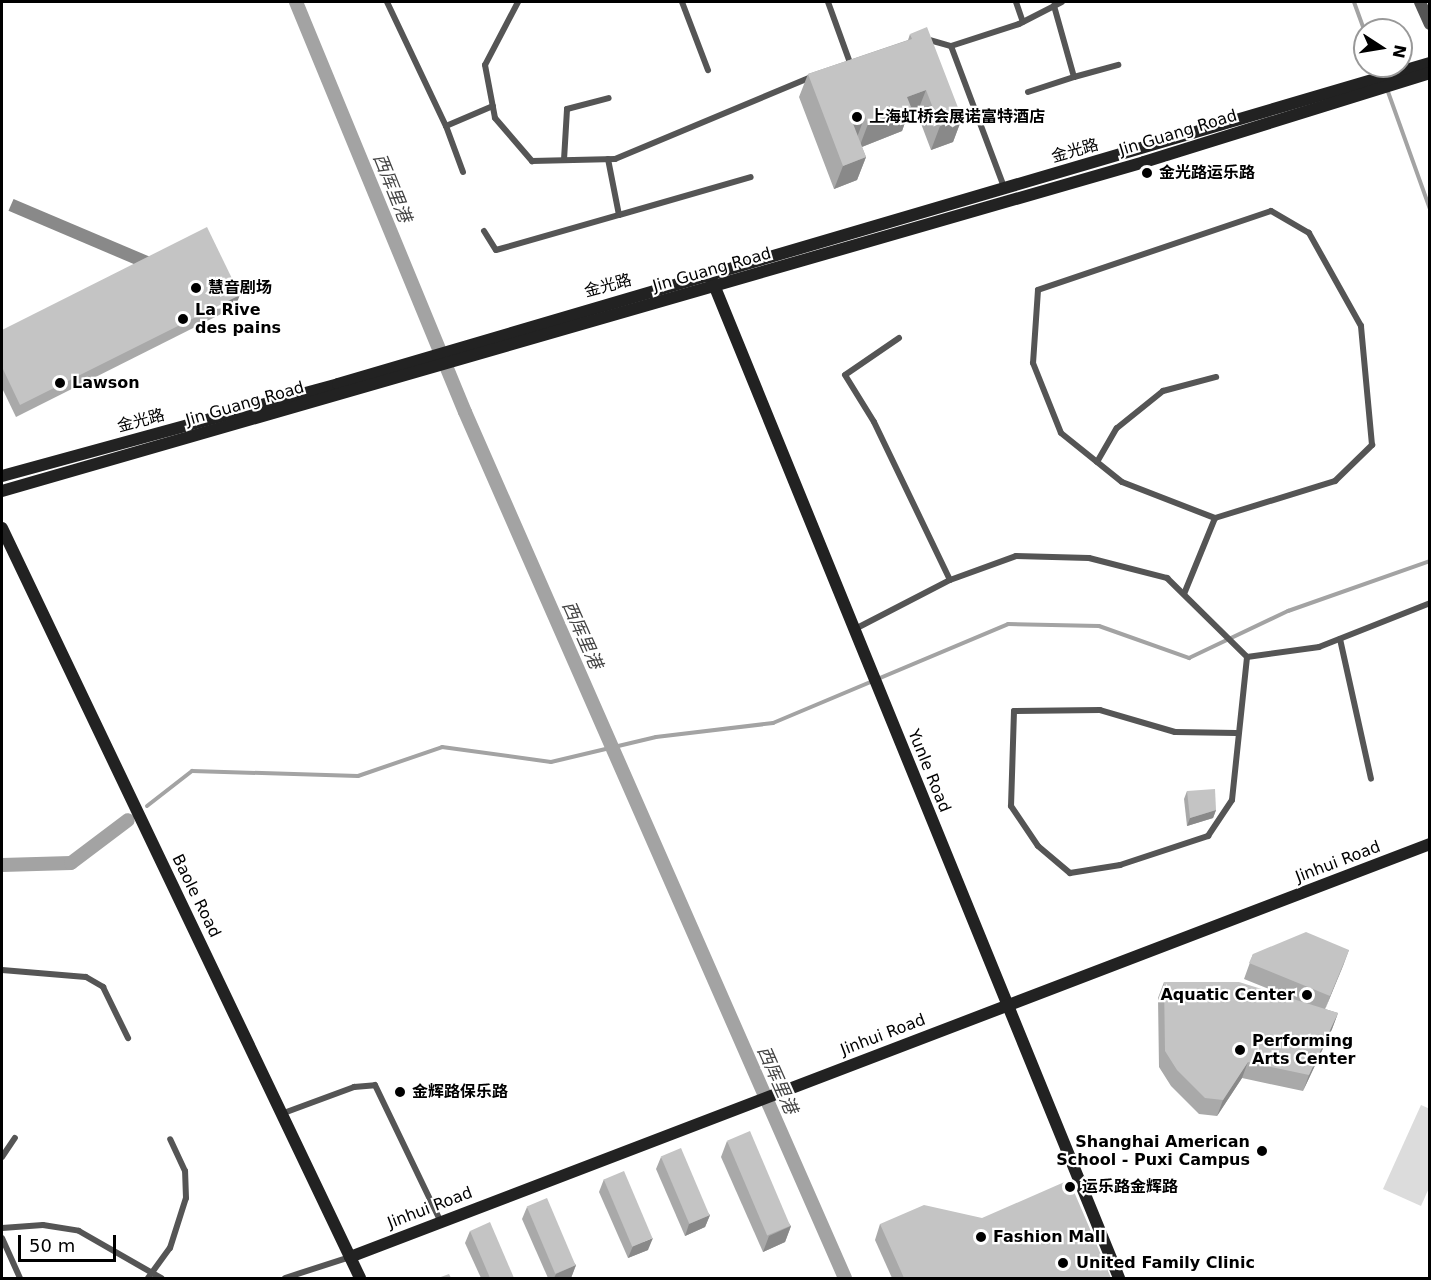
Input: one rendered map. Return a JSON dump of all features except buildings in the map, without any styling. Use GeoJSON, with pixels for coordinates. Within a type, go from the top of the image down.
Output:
{"type":"FeatureCollection","features":[{"type":"Feature","properties":{"kind":"street"},"geometry":{"type":"LineString","coordinates":[[1420,2],[1430,24]]}},
{"type":"Feature","properties":{"kind":"street"},"geometry":{"type":"LineString","coordinates":[[1392,79],[1430,63]]}},
{"type":"Feature","properties":{"kind":"street","name":"Jin Guang Road"},"geometry":{"type":"LineString","coordinates":[[2,491],[434,367],[471,350],[712,281],[1392,79],[1430,73]]}},
{"type":"Feature","properties":{"kind":"street","name":"Yunle Road"},"geometry":{"type":"LineString","coordinates":[[712,281],[1005,1006],[1119,1278]]}},
{"type":"Feature","properties":{"kind":"street","name":"金光路"},"geometry":{"type":"LineString","coordinates":[[2,476],[413,361],[471,350]]}},
{"type":"Feature","properties":{"kind":"street","name":"Baole Road"},"geometry":{"type":"LineString","coordinates":[[2,528],[360,1278]]}},
{"type":"Feature","properties":{"kind":"street","name":"Jinhui Road"},"geometry":{"type":"LineString","coordinates":[[350,1257],[1430,844]]}},
{"type":"Feature","properties":{"kind":"lane"},"geometry":{"type":"LineString","coordinates":[[387,2],[446,126],[464,172]]}},
{"type":"Feature","properties":{"kind":"lane"},"geometry":{"type":"LineString","coordinates":[[518,2],[485,65],[495,118],[532,161],[608,159],[820,73]]}},
{"type":"Feature","properties":{"kind":"lane"},"geometry":{"type":"LineString","coordinates":[[682,2],[708,70]]}},
{"type":"Feature","properties":{"kind":"lane"},"geometry":{"type":"LineString","coordinates":[[828,2],[849,60]]}},
{"type":"Feature","properties":{"kind":"lane"},"geometry":{"type":"LineString","coordinates":[[1016,2],[1023,22]]}},
{"type":"Feature","properties":{"kind":"lane"},"geometry":{"type":"LineString","coordinates":[[918,41],[929,38],[951,46],[1023,22],[1062,2]]}},
{"type":"Feature","properties":{"kind":"lane"},"geometry":{"type":"LineString","coordinates":[[1054,6],[1074,77]]}},
{"type":"Feature","properties":{"kind":"lane"},"geometry":{"type":"LineString","coordinates":[[951,46],[1006,194]]}},
{"type":"Feature","properties":{"kind":"lane"},"geometry":{"type":"LineString","coordinates":[[840,64],[861,57]]}},
{"type":"Feature","properties":{"kind":"lane"},"geometry":{"type":"LineString","coordinates":[[1028,92],[1118,65]]}},
{"type":"Feature","properties":{"kind":"lane"},"geometry":{"type":"LineString","coordinates":[[564,160],[567,109],[609,98]]}},
{"type":"Feature","properties":{"kind":"lane"},"geometry":{"type":"LineString","coordinates":[[446,126],[493,106]]}},
{"type":"Feature","properties":{"kind":"lane"},"geometry":{"type":"LineString","coordinates":[[608,159],[619,214]]}},
{"type":"Feature","properties":{"kind":"lane"},"geometry":{"type":"LineString","coordinates":[[484,231],[496,250],[751,177]]}},
{"type":"Feature","properties":{"kind":"lane"},"geometry":{"type":"LineString","coordinates":[[1270,211],[1309,233],[1361,326],[1372,445],[1335,481],[1215,518],[1122,482],[1061,433],[1033,363],[1038,290],[1270,211]]}},
{"type":"Feature","properties":{"kind":"lane"},"geometry":{"type":"LineString","coordinates":[[899,338],[845,375],[874,422],[950,580]]}},
{"type":"Feature","properties":{"kind":"lane"},"geometry":{"type":"LineString","coordinates":[[1097,462],[1117,428],[1163,391],[1216,377]]}},
{"type":"Feature","properties":{"kind":"lane"},"geometry":{"type":"LineString","coordinates":[[1184,594],[1215,518]]}},
{"type":"Feature","properties":{"kind":"lane"},"geometry":{"type":"LineString","coordinates":[[854,630],[950,580],[1016,556],[1089,558],[1167,578],[1247,657]]}},
{"type":"Feature","properties":{"kind":"lane"},"geometry":{"type":"LineString","coordinates":[[1247,657],[1319,647],[1430,603]]}},
{"type":"Feature","properties":{"kind":"lane"},"geometry":{"type":"LineString","coordinates":[[1340,639],[1371,779]]}},
{"type":"Feature","properties":{"kind":"lane"},"geometry":{"type":"LineString","coordinates":[[1236,733],[1175,732],[1100,710],[1014,711],[1011,806],[1038,846],[1070,873],[1160,852],[1208,836],[1232,800],[1236,733],[1247,657]]}},
{"type":"Feature","properties":{"kind":"lane"},"geometry":{"type":"LineString","coordinates":[[2,970],[86,977],[103,987],[128,1038]]}},
{"type":"Feature","properties":{"kind":"lane"},"geometry":{"type":"LineString","coordinates":[[281,1114],[354,1087],[375,1085],[441,1222]]}},
{"type":"Feature","properties":{"kind":"lane"},"geometry":{"type":"LineString","coordinates":[[2,1157],[15,1138]]}},
{"type":"Feature","properties":{"kind":"lane"},"geometry":{"type":"LineString","coordinates":[[148,1278],[174,1239],[186,1198],[185,1171],[170,1139]]}},
{"type":"Feature","properties":{"kind":"lane"},"geometry":{"type":"LineString","coordinates":[[2,1228],[44,1225],[79,1231],[153,1271],[161,1278]]}},
{"type":"Feature","properties":{"kind":"lane"},"geometry":{"type":"LineString","coordinates":[[2,1238],[20,1278]]}},
{"type":"Feature","properties":{"kind":"lane"},"geometry":{"type":"LineString","coordinates":[[285,1278],[350,1257]]}},
{"type":"Feature","properties":{"kind":"shaded area"},"geometry":{"type":"Polygon","coordinates":[[[1421,1105],[1430,1109],[1429,1188],[1421,1206],[1383,1189],[1421,1105]]]}},
{"type":"Feature","properties":{"kind":"waterway","name":"西厍里港"},"geometry":{"type":"LineString","coordinates":[[296,2],[465,412],[845,1278]]}},
{"type":"Feature","properties":{"kind":"waterway"},"geometry":{"type":"LineString","coordinates":[[1354,2],[1360,18]]}},
{"type":"Feature","properties":{"kind":"waterway"},"geometry":{"type":"LineString","coordinates":[[1387,89],[1430,209]]}},
{"type":"Feature","properties":{"kind":"waterway"},"geometry":{"type":"LineString","coordinates":[[147,806],[192,771],[358,776],[442,747],[551,762],[656,737],[773,723],[1008,624],[1099,626],[1189,658],[1288,611],[1430,561]]}},
{"type":"Feature","properties":{"kind":"waterway"},"geometry":{"type":"LineString","coordinates":[[2,865],[71,863],[128,820]]}},
{"type":"Feature","properties":{"kind":"place","name":"上海虹桥会展诺富特酒店"},"geometry":{"type":"Point","coordinates":[857,117]}},
{"type":"Feature","properties":{"kind":"place","name":"金光路运乐路"},"geometry":{"type":"Point","coordinates":[1147,173]}},
{"type":"Feature","properties":{"kind":"place","name":"慧音剧场"},"geometry":{"type":"Point","coordinates":[196,288]}},
{"type":"Feature","properties":{"kind":"place","name":"La Rive des pains"},"geometry":{"type":"Point","coordinates":[183,319]}},
{"type":"Feature","properties":{"kind":"place","name":"Lawson"},"geometry":{"type":"Point","coordinates":[60,383]}},
{"type":"Feature","properties":{"kind":"place","name":"Aquatic Center"},"geometry":{"type":"Point","coordinates":[1307,995]}},
{"type":"Feature","properties":{"kind":"place","name":"Performing Arts Center"},"geometry":{"type":"Point","coordinates":[1240,1050]}},
{"type":"Feature","properties":{"kind":"place","name":"金辉路保乐路"},"geometry":{"type":"Point","coordinates":[400,1092]}},
{"type":"Feature","properties":{"kind":"place","name":"Shanghai American School - Puxi Campus"},"geometry":{"type":"Point","coordinates":[1262,1151]}},
{"type":"Feature","properties":{"kind":"place","name":"运乐路金辉路"},"geometry":{"type":"Point","coordinates":[1070,1187]}},
{"type":"Feature","properties":{"kind":"place","name":"Fashion Mall"},"geometry":{"type":"Point","coordinates":[981,1237]}},
{"type":"Feature","properties":{"kind":"place","name":"United Family Clinic"},"geometry":{"type":"Point","coordinates":[1063,1263]}}]}
